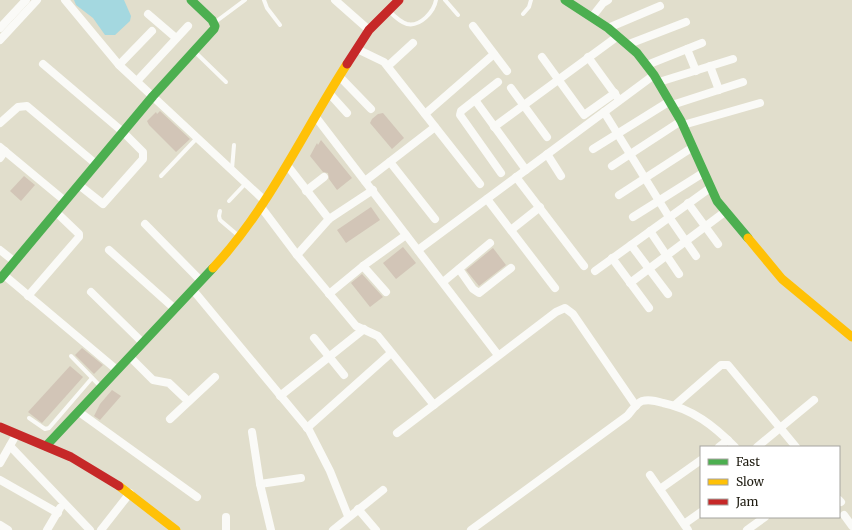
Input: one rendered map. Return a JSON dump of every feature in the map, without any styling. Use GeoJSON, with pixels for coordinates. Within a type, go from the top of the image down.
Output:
{"type":"FeatureCollection","features":[{"type":"Feature","properties":{"kind":"street"},"geometry":{"type":"LineString","coordinates":[[0,28],[26,0]]}},
{"type":"Feature","properties":{"kind":"street"},"geometry":{"type":"LineString","coordinates":[[0,40],[37,0]]}},
{"type":"Feature","properties":{"kind":"street"},"geometry":{"type":"LineString","coordinates":[[65,0],[119,65],[246,183],[263,204],[297,255],[356,326],[378,336],[434,405]]}},
{"type":"Feature","properties":{"kind":"street"},"geometry":{"type":"LineString","coordinates":[[118,370],[28,296],[2,277],[153,96],[214,29],[214,23],[191,0]]}},
{"type":"Feature","properties":{"kind":"street"},"geometry":{"type":"LineString","coordinates":[[335,0],[370,30]]}},
{"type":"Feature","properties":{"kind":"street"},"geometry":{"type":"LineString","coordinates":[[46,446],[240,238],[287,165],[338,76],[370,30],[399,0]]}},
{"type":"Feature","properties":{"kind":"street"},"geometry":{"type":"LineString","coordinates":[[565,0],[630,44],[656,78],[671,103],[693,147],[702,173],[710,188],[726,211],[782,279],[852,337]]}},
{"type":"Feature","properties":{"kind":"street"},"geometry":{"type":"LineString","coordinates":[[592,17],[603,2],[608,0]]}},
{"type":"Feature","properties":{"kind":"street"},"geometry":{"type":"LineString","coordinates":[[608,28],[660,6]]}},
{"type":"Feature","properties":{"kind":"street"},"geometry":{"type":"LineString","coordinates":[[148,14],[176,38]]}},
{"type":"Feature","properties":{"kind":"street"},"geometry":{"type":"LineString","coordinates":[[630,44],[686,22]]}},
{"type":"Feature","properties":{"kind":"street"},"geometry":{"type":"LineString","coordinates":[[137,81],[188,26]]}},
{"type":"Feature","properties":{"kind":"street"},"geometry":{"type":"LineString","coordinates":[[473,26],[507,71]]}},
{"type":"Feature","properties":{"kind":"street"},"geometry":{"type":"LineString","coordinates":[[119,65],[152,31]]}},
{"type":"Feature","properties":{"kind":"street"},"geometry":{"type":"LineString","coordinates":[[494,127],[618,36]]}},
{"type":"Feature","properties":{"kind":"street"},"geometry":{"type":"LineString","coordinates":[[388,66],[413,43]]}},
{"type":"Feature","properties":{"kind":"street"},"geometry":{"type":"LineString","coordinates":[[646,65],[702,43]]}},
{"type":"Feature","properties":{"kind":"street"},"geometry":{"type":"LineString","coordinates":[[357,49],[380,59],[388,66],[480,184]]}},
{"type":"Feature","properties":{"kind":"street"},"geometry":{"type":"LineString","coordinates":[[687,49],[696,71]]}},
{"type":"Feature","properties":{"kind":"street"},"geometry":{"type":"LineString","coordinates":[[425,114],[494,54]]}},
{"type":"Feature","properties":{"kind":"street"},"geometry":{"type":"LineString","coordinates":[[542,57],[584,116],[617,97],[656,78],[696,71],[733,59]]}},
{"type":"Feature","properties":{"kind":"street"},"geometry":{"type":"LineString","coordinates":[[588,57],[617,97]]}},
{"type":"Feature","properties":{"kind":"street"},"geometry":{"type":"LineString","coordinates":[[43,64],[123,132],[143,152],[144,156],[103,204],[79,185]]}},
{"type":"Feature","properties":{"kind":"street"},"geometry":{"type":"LineString","coordinates":[[710,66],[719,90]]}},
{"type":"Feature","properties":{"kind":"street"},"geometry":{"type":"LineString","coordinates":[[338,76],[371,109]]}},
{"type":"Feature","properties":{"kind":"street"},"geometry":{"type":"LineString","coordinates":[[498,82],[461,111],[460,115],[501,173]]}},
{"type":"Feature","properties":{"kind":"street"},"geometry":{"type":"LineString","coordinates":[[593,149],[617,133],[671,103],[743,82]]}},
{"type":"Feature","properties":{"kind":"street"},"geometry":{"type":"LineString","coordinates":[[511,88],[547,137]]}},
{"type":"Feature","properties":{"kind":"street"},"geometry":{"type":"LineString","coordinates":[[329,93],[347,113]]}},
{"type":"Feature","properties":{"kind":"street"},"geometry":{"type":"LineString","coordinates":[[418,250],[604,112],[617,97]]}},
{"type":"Feature","properties":{"kind":"street"},"geometry":{"type":"LineString","coordinates":[[475,100],[526,170]]}},
{"type":"Feature","properties":{"kind":"street"},"geometry":{"type":"LineString","coordinates":[[612,166],[682,123],[760,103]]}},
{"type":"Feature","properties":{"kind":"street"},"geometry":{"type":"LineString","coordinates":[[0,123],[18,107],[27,106],[96,164]]}},
{"type":"Feature","properties":{"kind":"street"},"geometry":{"type":"LineString","coordinates":[[604,112],[669,217],[696,256]]}},
{"type":"Feature","properties":{"kind":"street"},"geometry":{"type":"LineString","coordinates":[[316,116],[498,355]]}},
{"type":"Feature","properties":{"kind":"street"},"geometry":{"type":"LineString","coordinates":[[365,181],[435,127]]}},
{"type":"Feature","properties":{"kind":"street"},"geometry":{"type":"LineString","coordinates":[[619,195],[693,147]]}},
{"type":"Feature","properties":{"kind":"street"},"geometry":{"type":"LineString","coordinates":[[2,152],[65,201]]}},
{"type":"Feature","properties":{"kind":"street"},"geometry":{"type":"LineString","coordinates":[[547,154],[561,176]]}},
{"type":"Feature","properties":{"kind":"street"},"geometry":{"type":"LineString","coordinates":[[390,162],[435,219]]}},
{"type":"Feature","properties":{"kind":"street"},"geometry":{"type":"LineString","coordinates":[[287,165],[329,220]]}},
{"type":"Feature","properties":{"kind":"street"},"geometry":{"type":"LineString","coordinates":[[633,217],[702,173]]}},
{"type":"Feature","properties":{"kind":"street"},"geometry":{"type":"LineString","coordinates":[[306,191],[324,177]]}},
{"type":"Feature","properties":{"kind":"street"},"geometry":{"type":"LineString","coordinates":[[516,177],[584,266]]}},
{"type":"Feature","properties":{"kind":"street"},"geometry":{"type":"LineString","coordinates":[[595,271],[710,188]]}},
{"type":"Feature","properties":{"kind":"street"},"geometry":{"type":"LineString","coordinates":[[297,255],[329,220],[373,190]]}},
{"type":"Feature","properties":{"kind":"street"},"geometry":{"type":"LineString","coordinates":[[487,199],[555,288]]}},
{"type":"Feature","properties":{"kind":"street"},"geometry":{"type":"LineString","coordinates":[[688,203],[718,244]]}},
{"type":"Feature","properties":{"kind":"street"},"geometry":{"type":"LineString","coordinates":[[511,230],[540,208]]}},
{"type":"Feature","properties":{"kind":"street"},"geometry":{"type":"LineString","coordinates":[[630,283],[726,211]]}},
{"type":"Feature","properties":{"kind":"street"},"geometry":{"type":"LineString","coordinates":[[28,296],[79,237],[79,234],[56,212]]}},
{"type":"Feature","properties":{"kind":"street"},"geometry":{"type":"LineString","coordinates":[[145,224],[201,281]]}},
{"type":"Feature","properties":{"kind":"street"},"geometry":{"type":"LineString","coordinates":[[650,231],[679,274]]}},
{"type":"Feature","properties":{"kind":"street"},"geometry":{"type":"LineString","coordinates":[[329,294],[363,266],[406,235]]}},
{"type":"Feature","properties":{"kind":"street"},"geometry":{"type":"LineString","coordinates":[[443,282],[490,244]]}},
{"type":"Feature","properties":{"kind":"street"},"geometry":{"type":"LineString","coordinates":[[631,245],[668,294]]}},
{"type":"Feature","properties":{"kind":"street"},"geometry":{"type":"LineString","coordinates":[[0,250],[15,262]]}},
{"type":"Feature","properties":{"kind":"street"},"geometry":{"type":"LineString","coordinates":[[109,250],[174,309]]}},
{"type":"Feature","properties":{"kind":"street"},"geometry":{"type":"LineString","coordinates":[[612,258],[648,308]]}},
{"type":"Feature","properties":{"kind":"street"},"geometry":{"type":"LineString","coordinates":[[363,266],[386,292]]}},
{"type":"Feature","properties":{"kind":"street"},"geometry":{"type":"LineString","coordinates":[[459,270],[476,293],[479,293],[511,268]]}},
{"type":"Feature","properties":{"kind":"street"},"geometry":{"type":"LineString","coordinates":[[193,290],[307,428],[330,471],[348,516]]}},
{"type":"Feature","properties":{"kind":"street"},"geometry":{"type":"LineString","coordinates":[[92,292],[143,343]]}},
{"type":"Feature","properties":{"kind":"street"},"geometry":{"type":"LineString","coordinates":[[397,433],[498,355],[556,312],[565,308],[573,314],[636,406]]}},
{"type":"Feature","properties":{"kind":"street"},"geometry":{"type":"LineString","coordinates":[[280,396],[364,329]]}},
{"type":"Feature","properties":{"kind":"street"},"geometry":{"type":"LineString","coordinates":[[314,338],[344,375]]}},
{"type":"Feature","properties":{"kind":"street"},"geometry":{"type":"LineString","coordinates":[[307,428],[392,353]]}},
{"type":"Feature","properties":{"kind":"street"},"geometry":{"type":"LineString","coordinates":[[130,357],[153,380],[169,383],[188,401]]}},
{"type":"Feature","properties":{"kind":"street"},"geometry":{"type":"LineString","coordinates":[[675,405],[721,365],[725,364],[732,368],[795,446]]}},
{"type":"Feature","properties":{"kind":"street"},"geometry":{"type":"LineString","coordinates":[[170,419],[215,377]]}},
{"type":"Feature","properties":{"kind":"street"},"geometry":{"type":"LineString","coordinates":[[471,530],[627,416],[643,401],[650,400],[675,405],[701,417],[735,446]]}},
{"type":"Feature","properties":{"kind":"street"},"geometry":{"type":"LineString","coordinates":[[758,446],[814,400]]}},
{"type":"Feature","properties":{"kind":"street"},"geometry":{"type":"LineString","coordinates":[[79,412],[197,497]]}},
{"type":"Feature","properties":{"kind":"street"},"geometry":{"type":"LineString","coordinates":[[0,427],[16,435],[46,446],[92,468],[130,493],[176,530]]}},
{"type":"Feature","properties":{"kind":"street"},"geometry":{"type":"LineString","coordinates":[[252,432],[260,484],[271,530]]}},
{"type":"Feature","properties":{"kind":"street"},"geometry":{"type":"LineString","coordinates":[[0,463],[16,435]]}},
{"type":"Feature","properties":{"kind":"street"},"geometry":{"type":"LineString","coordinates":[[720,446],[728,440]]}},
{"type":"Feature","properties":{"kind":"street"},"geometry":{"type":"LineString","coordinates":[[10,446],[90,530]]}},
{"type":"Feature","properties":{"kind":"street"},"geometry":{"type":"LineString","coordinates":[[660,489],[700,461]]}},
{"type":"Feature","properties":{"kind":"street"},"geometry":{"type":"LineString","coordinates":[[650,475],[686,527],[700,513]]}},
{"type":"Feature","properties":{"kind":"street"},"geometry":{"type":"LineString","coordinates":[[260,484],[301,478]]}},
{"type":"Feature","properties":{"kind":"street"},"geometry":{"type":"LineString","coordinates":[[0,480],[58,512]]}},
{"type":"Feature","properties":{"kind":"street"},"geometry":{"type":"LineString","coordinates":[[333,530],[348,516],[383,490]]}},
{"type":"Feature","properties":{"kind":"street"},"geometry":{"type":"LineString","coordinates":[[101,530],[130,493]]}},
{"type":"Feature","properties":{"kind":"street"},"geometry":{"type":"LineString","coordinates":[[47,530],[64,501]]}},
{"type":"Feature","properties":{"kind":"street"},"geometry":{"type":"LineString","coordinates":[[358,509],[376,530]]}},
{"type":"Feature","properties":{"kind":"street"},"geometry":{"type":"LineString","coordinates":[[844,515],[852,526]]}},
{"type":"Feature","properties":{"kind":"street"},"geometry":{"type":"LineString","coordinates":[[226,517],[226,530]]}},
{"type":"Feature","properties":{"kind":"street"},"geometry":{"type":"LineString","coordinates":[[747,530],[764,518]]}},
{"type":"Feature","properties":{"kind":"street"},"geometry":{"type":"LineString","coordinates":[[0,525],[8,530]]}},
{"type":"Feature","properties":{"kind":"lane"},"geometry":{"type":"LineString","coordinates":[[214,23],[244,0]]}},
{"type":"Feature","properties":{"kind":"lane"},"geometry":{"type":"LineString","coordinates":[[264,0],[267,8],[280,25]]}},
{"type":"Feature","properties":{"kind":"lane"},"geometry":{"type":"LineString","coordinates":[[388,11],[400,21],[412,24],[418,22],[431,12],[436,0]]}},
{"type":"Feature","properties":{"kind":"lane"},"geometry":{"type":"LineString","coordinates":[[445,0],[458,15]]}},
{"type":"Feature","properties":{"kind":"lane"},"geometry":{"type":"LineString","coordinates":[[523,14],[529,7],[531,0]]}},
{"type":"Feature","properties":{"kind":"lane"},"geometry":{"type":"LineString","coordinates":[[194,50],[226,82]]}},
{"type":"Feature","properties":{"kind":"lane"},"geometry":{"type":"LineString","coordinates":[[161,176],[198,138]]}},
{"type":"Feature","properties":{"kind":"lane"},"geometry":{"type":"LineString","coordinates":[[232,170],[234,145]]}},
{"type":"Feature","properties":{"kind":"lane"},"geometry":{"type":"LineString","coordinates":[[229,201],[246,183]]}},
{"type":"Feature","properties":{"kind":"lane"},"geometry":{"type":"LineString","coordinates":[[220,211],[218,216],[220,220],[240,238]]}},
{"type":"Feature","properties":{"kind":"lane"},"geometry":{"type":"LineString","coordinates":[[71,356],[102,387]]}},
{"type":"Feature","properties":{"kind":"lane"},"geometry":{"type":"LineString","coordinates":[[29,418],[45,429],[49,428],[92,378]]}},
{"type":"Feature","properties":{"kind":"lane"},"geometry":{"type":"LineString","coordinates":[[69,405],[79,412]]}},
{"type":"Feature","properties":{"kind":"water"},"geometry":{"type":"Polygon","coordinates":[[[74,0],[124,0],[131,16],[130,21],[115,35],[105,35],[93,18],[76,5],[74,0]]]}},
{"type":"Feature","properties":{"kind":"building"},"geometry":{"type":"Polygon","coordinates":[[[160,111],[190,139],[176,152],[149,125],[147,121],[156,112],[157,114],[160,111]]]}},
{"type":"Feature","properties":{"kind":"building"},"geometry":{"type":"Polygon","coordinates":[[[383,113],[404,138],[392,149],[370,123],[378,114],[383,113]]]}},
{"type":"Feature","properties":{"kind":"building"},"geometry":{"type":"Polygon","coordinates":[[[321,140],[352,178],[337,190],[329,179],[328,173],[323,172],[310,156],[317,143],[318,145],[321,140]]]}},
{"type":"Feature","properties":{"kind":"building"},"geometry":{"type":"Polygon","coordinates":[[[24,176],[35,185],[21,201],[10,191],[24,176]]]}},
{"type":"Feature","properties":{"kind":"building"},"geometry":{"type":"Polygon","coordinates":[[[371,207],[380,220],[346,243],[337,230],[371,207]]]}},
{"type":"Feature","properties":{"kind":"building"},"geometry":{"type":"Polygon","coordinates":[[[403,247],[416,263],[396,279],[383,263],[403,247]]]}},
{"type":"Feature","properties":{"kind":"building"},"geometry":{"type":"Polygon","coordinates":[[[493,248],[506,265],[479,286],[466,270],[493,248]]]}},
{"type":"Feature","properties":{"kind":"building"},"geometry":{"type":"Polygon","coordinates":[[[362,274],[383,297],[370,307],[351,283],[362,274]]]}},
{"type":"Feature","properties":{"kind":"building"},"geometry":{"type":"Polygon","coordinates":[[[82,348],[103,365],[94,374],[75,355],[82,348]]]}},
{"type":"Feature","properties":{"kind":"building"},"geometry":{"type":"Polygon","coordinates":[[[70,366],[83,377],[42,423],[28,412],[70,366]]]}},
{"type":"Feature","properties":{"kind":"building"},"geometry":{"type":"Polygon","coordinates":[[[112,390],[121,396],[100,420],[94,416],[100,404],[112,390]]]}},
{"type":"Feature","properties":{"kind":"traffic: fast"},"geometry":{"type":"LineString","coordinates":[[0,279],[153,96],[214,29],[215,26],[212,20],[191,0]]}},
{"type":"Feature","properties":{"kind":"traffic: fast"},"geometry":{"type":"LineString","coordinates":[[565,0],[608,28],[637,53],[654,75],[681,121],[717,201],[748,238]]}},
{"type":"Feature","properties":{"kind":"traffic: fast"},"geometry":{"type":"LineString","coordinates":[[46,446],[213,268]]}},
{"type":"Feature","properties":{"kind":"traffic: slow"},"geometry":{"type":"LineString","coordinates":[[213,268],[233,245],[268,195],[347,64]]}},
{"type":"Feature","properties":{"kind":"traffic: slow"},"geometry":{"type":"LineString","coordinates":[[748,238],[782,279],[852,337]]}},
{"type":"Feature","properties":{"kind":"traffic: slow"},"geometry":{"type":"LineString","coordinates":[[119,486],[176,530]]}},
{"type":"Feature","properties":{"kind":"traffic: jam"},"geometry":{"type":"LineString","coordinates":[[347,64],[369,30],[399,0]]}},
{"type":"Feature","properties":{"kind":"traffic: jam"},"geometry":{"type":"LineString","coordinates":[[0,427],[71,457],[119,486]]}}]}
